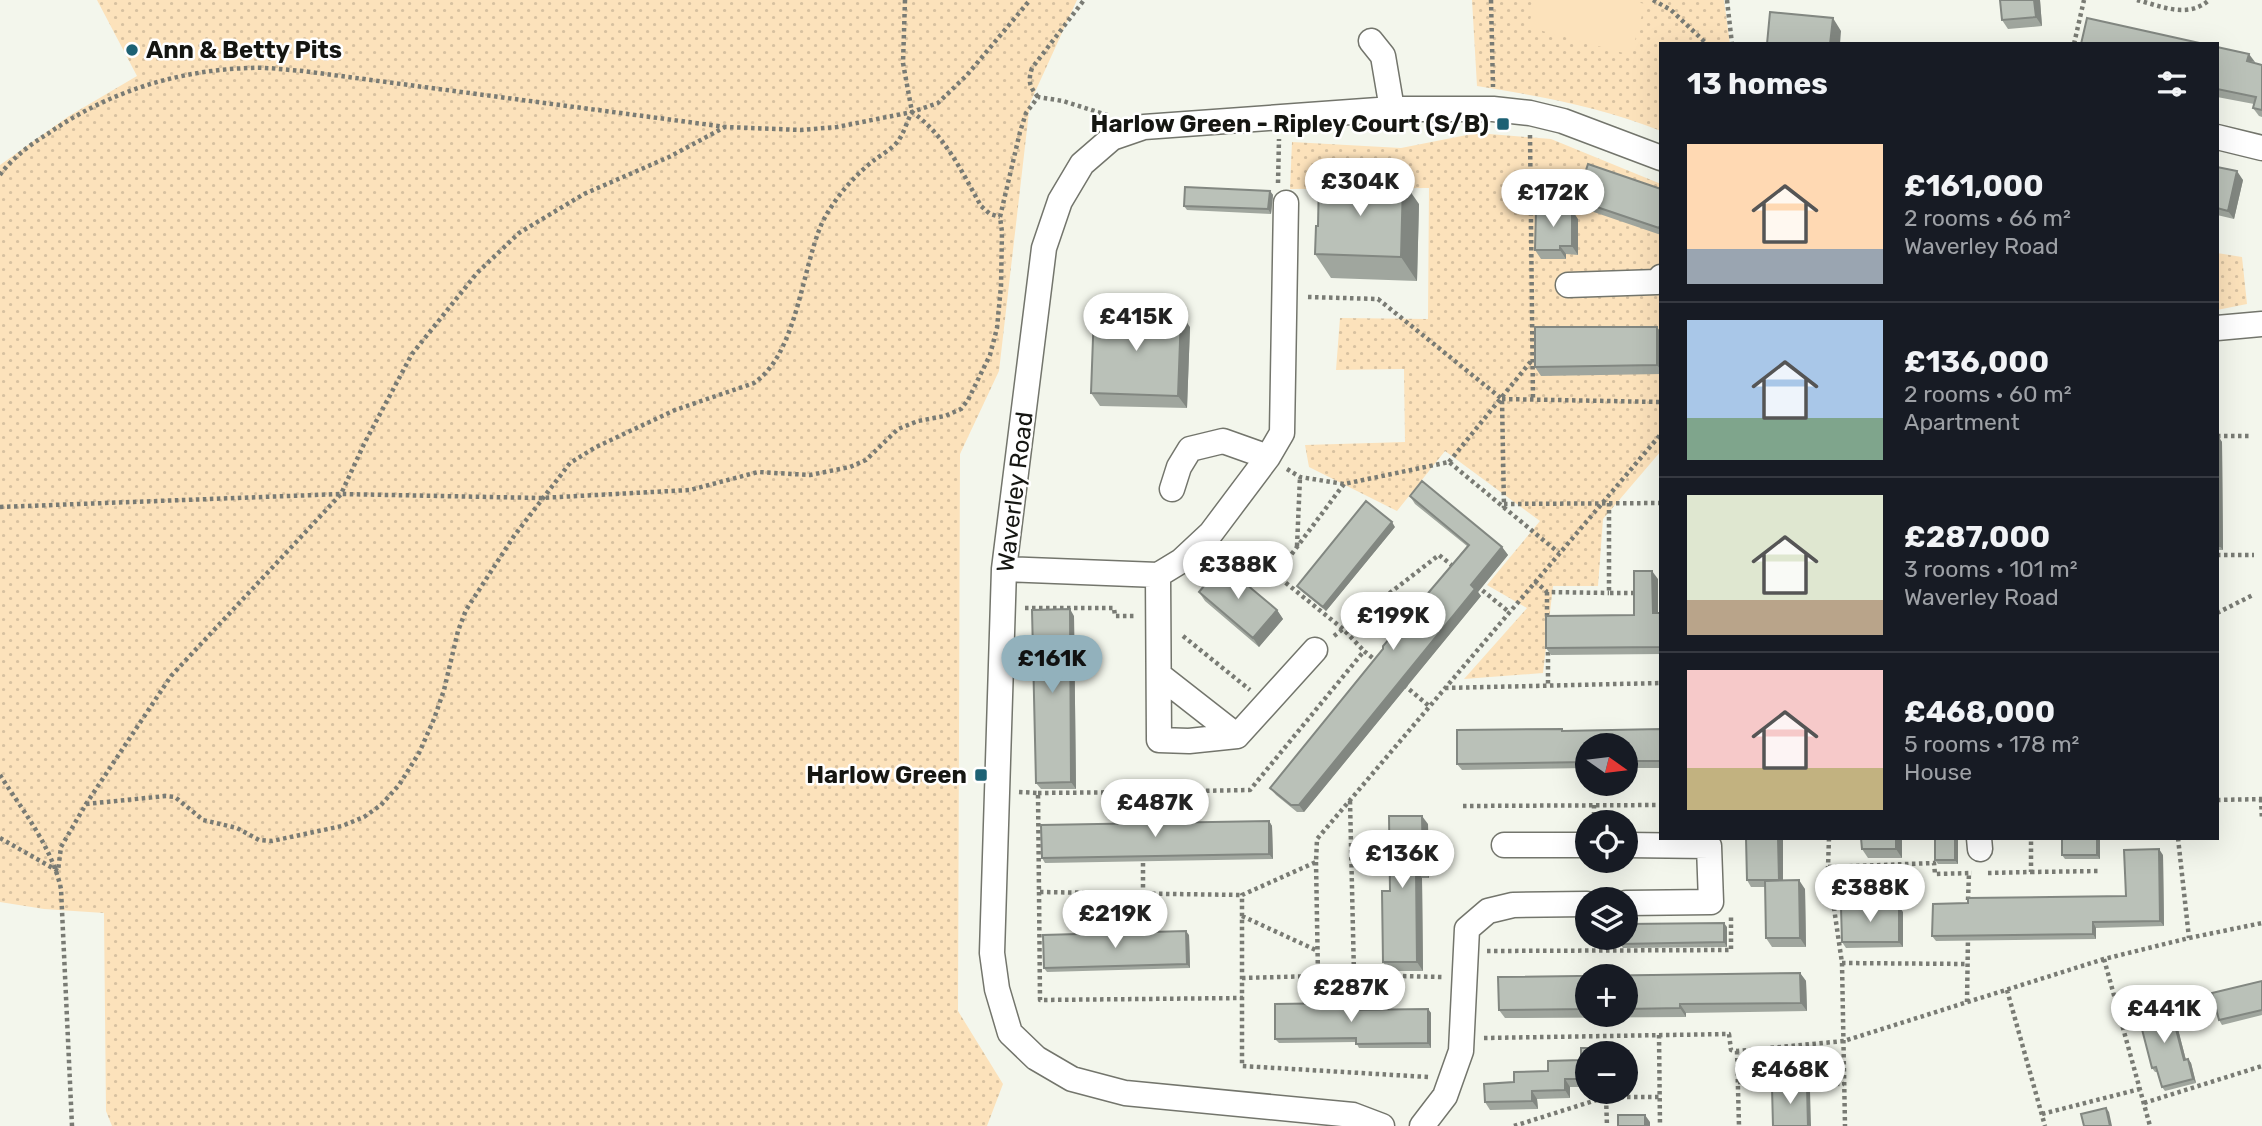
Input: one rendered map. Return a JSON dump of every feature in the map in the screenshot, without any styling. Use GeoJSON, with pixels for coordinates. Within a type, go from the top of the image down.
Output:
{"type":"FeatureCollection","features":[{"type":"Feature","properties":{"kind":"street"},"geometry":{"type":"LineString","coordinates":[[1371,41],[1383,56],[1392,109]]}},
{"type":"Feature","properties":{"kind":"street","name":"Waverley Road"},"geometry":{"type":"LineString","coordinates":[[1382,1126],[1353,1115],[1125,1093],[1072,1079],[1036,1058],[1010,1033],[992,953],[1004,569],[1044,248],[1060,201],[1082,164],[1112,138],[1144,127],[1392,109],[1493,109],[1530,113],[1563,121],[1659,157]]}},
{"type":"Feature","properties":{"kind":"street"},"geometry":{"type":"LineString","coordinates":[[2219,137],[2262,148]]}},
{"type":"Feature","properties":{"kind":"street"},"geometry":{"type":"LineString","coordinates":[[1004,569],[1158,575],[1181,561],[1211,533],[1268,457],[1282,433],[1286,203]]}},
{"type":"Feature","properties":{"kind":"street"},"geometry":{"type":"LineString","coordinates":[[1568,285],[1659,282]]}},
{"type":"Feature","properties":{"kind":"street"},"geometry":{"type":"LineString","coordinates":[[2219,328],[2262,324]]}},
{"type":"Feature","properties":{"kind":"street"},"geometry":{"type":"LineString","coordinates":[[1172,489],[1179,467],[1190,449],[1223,441],[1268,457]]}},
{"type":"Feature","properties":{"kind":"street"},"geometry":{"type":"LineString","coordinates":[[1158,575],[1159,740],[1189,741],[1237,736],[1315,650]]}},
{"type":"Feature","properties":{"kind":"street"},"geometry":{"type":"LineString","coordinates":[[1159,675],[1237,736]]}},
{"type":"Feature","properties":{"kind":"street"},"geometry":{"type":"LineString","coordinates":[[1504,845],[1575,845]]}},
{"type":"Feature","properties":{"kind":"street"},"geometry":{"type":"LineString","coordinates":[[1638,845],[1709,846],[1711,902],[1638,903]]}},
{"type":"Feature","properties":{"kind":"street"},"geometry":{"type":"LineString","coordinates":[[1422,1126],[1445,1096],[1461,1051],[1467,929],[1488,911],[1513,905],[1575,904]]}},
{"type":"Feature","properties":{"kind":"path"},"geometry":{"type":"LineString","coordinates":[[86,804],[175,797],[203,820],[237,828],[259,840],[272,841],[342,826],[364,817],[381,805],[399,785],[419,753],[444,690],[458,631],[466,610],[514,536],[570,463],[596,447],[675,410],[754,383],[771,367],[796,316],[811,252],[823,221],[842,191],[870,163],[897,143],[912,112],[903,63],[905,0]]}},
{"type":"Feature","properties":{"kind":"path"},"geometry":{"type":"LineString","coordinates":[[0,175],[32,144],[64,122],[119,95],[164,79],[251,68],[303,71],[726,127],[801,130],[862,123],[938,103],[1030,0]]}},
{"type":"Feature","properties":{"kind":"path"},"geometry":{"type":"LineString","coordinates":[[1084,0],[1032,68],[1030,87],[1038,97],[1063,101],[1144,127]]}},
{"type":"Feature","properties":{"kind":"path"},"geometry":{"type":"LineString","coordinates":[[1491,0],[1493,109]]}},
{"type":"Feature","properties":{"kind":"path"},"geometry":{"type":"LineString","coordinates":[[1653,0],[1671,10],[1705,42]]}},
{"type":"Feature","properties":{"kind":"path"},"geometry":{"type":"LineString","coordinates":[[1727,0],[1732,42]]}},
{"type":"Feature","properties":{"kind":"path"},"geometry":{"type":"LineString","coordinates":[[2074,42],[2084,0]]}},
{"type":"Feature","properties":{"kind":"path"},"geometry":{"type":"LineString","coordinates":[[2137,0],[2186,12],[2209,0]]}},
{"type":"Feature","properties":{"kind":"path"},"geometry":{"type":"LineString","coordinates":[[0,507],[341,494],[545,497],[690,490],[758,472],[810,475],[850,467],[866,460],[898,429],[961,409],[990,355],[997,328],[1001,286],[1000,216],[1026,113],[1038,97]]}},
{"type":"Feature","properties":{"kind":"path"},"geometry":{"type":"LineString","coordinates":[[912,112],[944,142],[981,206],[990,214],[1000,216]]}},
{"type":"Feature","properties":{"kind":"path"},"geometry":{"type":"LineString","coordinates":[[1530,113],[1533,400]]}},
{"type":"Feature","properties":{"kind":"path"},"geometry":{"type":"LineString","coordinates":[[1280,117],[1278,193],[1286,203]]}},
{"type":"Feature","properties":{"kind":"path"},"geometry":{"type":"LineString","coordinates":[[72,1126],[63,916],[58,871],[61,847],[86,804],[172,676],[341,494],[364,443],[412,354],[477,273],[519,233],[584,194],[669,157],[726,127]]}},
{"type":"Feature","properties":{"kind":"path"},"geometry":{"type":"LineString","coordinates":[[1285,297],[1378,299],[1502,400],[1659,402]]}},
{"type":"Feature","properties":{"kind":"path"},"geometry":{"type":"LineString","coordinates":[[1268,457],[1300,477],[1344,484],[1449,462],[1532,360]]}},
{"type":"Feature","properties":{"kind":"path"},"geometry":{"type":"LineString","coordinates":[[1502,400],[1504,506]]}},
{"type":"Feature","properties":{"kind":"path"},"geometry":{"type":"LineString","coordinates":[[1318,976],[1317,839],[1659,436]]}},
{"type":"Feature","properties":{"kind":"path"},"geometry":{"type":"LineString","coordinates":[[2219,436],[2250,436]]}},
{"type":"Feature","properties":{"kind":"path"},"geometry":{"type":"LineString","coordinates":[[1449,462],[1559,554]]}},
{"type":"Feature","properties":{"kind":"path"},"geometry":{"type":"LineString","coordinates":[[1297,547],[1300,477]]}},
{"type":"Feature","properties":{"kind":"path"},"geometry":{"type":"LineString","coordinates":[[1344,484],[1276,575],[1343,629],[1383,667]]}},
{"type":"Feature","properties":{"kind":"path"},"geometry":{"type":"LineString","coordinates":[[1609,503],[1609,593]]}},
{"type":"Feature","properties":{"kind":"path"},"geometry":{"type":"LineString","coordinates":[[1504,506],[1659,503]]}},
{"type":"Feature","properties":{"kind":"path"},"geometry":{"type":"LineString","coordinates":[[1315,650],[1439,555],[1459,571]]}},
{"type":"Feature","properties":{"kind":"path"},"geometry":{"type":"LineString","coordinates":[[2219,555],[2254,555]]}},
{"type":"Feature","properties":{"kind":"path"},"geometry":{"type":"LineString","coordinates":[[1469,579],[1509,612]]}},
{"type":"Feature","properties":{"kind":"path"},"geometry":{"type":"LineString","coordinates":[[1535,582],[1547,592],[1648,593]]}},
{"type":"Feature","properties":{"kind":"path"},"geometry":{"type":"LineString","coordinates":[[1547,592],[1548,686]]}},
{"type":"Feature","properties":{"kind":"path"},"geometry":{"type":"LineString","coordinates":[[2219,612],[2253,595]]}},
{"type":"Feature","properties":{"kind":"path"},"geometry":{"type":"LineString","coordinates":[[997,791],[1038,793],[1250,790],[1364,651]]}},
{"type":"Feature","properties":{"kind":"path"},"geometry":{"type":"LineString","coordinates":[[1444,688],[1659,682]]}},
{"type":"Feature","properties":{"kind":"path"},"geometry":{"type":"LineString","coordinates":[[1402,683],[1429,706]]}},
{"type":"Feature","properties":{"kind":"path"},"geometry":{"type":"LineString","coordinates":[[0,775],[58,871]]}},
{"type":"Feature","properties":{"kind":"path"},"geometry":{"type":"LineString","coordinates":[[1142,792],[1142,830]]}},
{"type":"Feature","properties":{"kind":"path"},"geometry":{"type":"LineString","coordinates":[[1038,793],[1040,1000],[1242,998]]}},
{"type":"Feature","properties":{"kind":"path"},"geometry":{"type":"LineString","coordinates":[[2219,800],[2261,799],[2262,820]]}},
{"type":"Feature","properties":{"kind":"path"},"geometry":{"type":"LineString","coordinates":[[1350,800],[1354,975]]}},
{"type":"Feature","properties":{"kind":"path"},"geometry":{"type":"LineString","coordinates":[[1594,805],[1594,810]]}},
{"type":"Feature","properties":{"kind":"path"},"geometry":{"type":"LineString","coordinates":[[1463,806],[1659,805]]}},
{"type":"Feature","properties":{"kind":"path"},"geometry":{"type":"LineString","coordinates":[[0,838],[58,871]]}},
{"type":"Feature","properties":{"kind":"path"},"geometry":{"type":"LineString","coordinates":[[1829,840],[1828,867],[1842,963],[1845,1126]]}},
{"type":"Feature","properties":{"kind":"path"},"geometry":{"type":"LineString","coordinates":[[2031,840],[2031,872]]}},
{"type":"Feature","properties":{"kind":"path"},"geometry":{"type":"LineString","coordinates":[[2178,840],[2189,937]]}},
{"type":"Feature","properties":{"kind":"path"},"geometry":{"type":"LineString","coordinates":[[1142,843],[1143,894]]}},
{"type":"Feature","properties":{"kind":"path"},"geometry":{"type":"LineString","coordinates":[[1039,892],[1242,895],[1316,862]]}},
{"type":"Feature","properties":{"kind":"path"},"geometry":{"type":"LineString","coordinates":[[1828,867],[1934,863],[1935,874],[2099,871]]}},
{"type":"Feature","properties":{"kind":"path"},"geometry":{"type":"LineString","coordinates":[[1968,912],[1969,873]]}},
{"type":"Feature","properties":{"kind":"path"},"geometry":{"type":"LineString","coordinates":[[1242,895],[1242,1066],[1452,1078]]}},
{"type":"Feature","properties":{"kind":"path"},"geometry":{"type":"LineString","coordinates":[[1638,950],[1731,950],[1731,908]]}},
{"type":"Feature","properties":{"kind":"path"},"geometry":{"type":"LineString","coordinates":[[1242,916],[1318,951]]}},
{"type":"Feature","properties":{"kind":"path"},"geometry":{"type":"LineString","coordinates":[[1462,1038],[1730,1034],[1731,1050],[1737,1051],[1844,1041],[2104,959],[2189,937],[2262,923]]}},
{"type":"Feature","properties":{"kind":"path"},"geometry":{"type":"LineString","coordinates":[[1967,1002],[1968,925]]}},
{"type":"Feature","properties":{"kind":"path"},"geometry":{"type":"LineString","coordinates":[[1466,951],[1620,950]]}},
{"type":"Feature","properties":{"kind":"path"},"geometry":{"type":"LineString","coordinates":[[2104,959],[2150,1126]]}},
{"type":"Feature","properties":{"kind":"path"},"geometry":{"type":"LineString","coordinates":[[1842,963],[1967,964]]}},
{"type":"Feature","properties":{"kind":"path"},"geometry":{"type":"LineString","coordinates":[[1242,978],[1354,975],[1464,978]]}},
{"type":"Feature","properties":{"kind":"path"},"geometry":{"type":"LineString","coordinates":[[2007,990],[2045,1126]]}},
{"type":"Feature","properties":{"kind":"path"},"geometry":{"type":"LineString","coordinates":[[1659,1035],[1660,1126]]}},
{"type":"Feature","properties":{"kind":"path"},"geometry":{"type":"LineString","coordinates":[[1737,1051],[1739,1126]]}},
{"type":"Feature","properties":{"kind":"path"},"geometry":{"type":"LineString","coordinates":[[2144,1103],[2262,1066]]}},
{"type":"Feature","properties":{"kind":"path"},"geometry":{"type":"LineString","coordinates":[[1738,1082],[1844,1084]]}},
{"type":"Feature","properties":{"kind":"path"},"geometry":{"type":"LineString","coordinates":[[2042,1114],[2140,1089]]}},
{"type":"Feature","properties":{"kind":"path"},"geometry":{"type":"LineString","coordinates":[[1638,1097],[1660,1097]]}},
{"type":"Feature","properties":{"kind":"path"},"geometry":{"type":"LineString","coordinates":[[1514,1126],[1584,1104]]}},
{"type":"Feature","properties":{"kind":"path"},"geometry":{"type":"LineString","coordinates":[[1606,1104],[1608,1126]]}},
{"type":"Feature","properties":{"kind":"shaded area"},"geometry":{"type":"Polygon","coordinates":[[[97,0],[1077,0],[1030,103],[999,371],[960,454],[958,1011],[1003,1084],[987,1126],[112,1126],[106,1111],[104,913],[44,909],[0,902],[0,165],[69,116],[137,76],[97,0]]]}},
{"type":"Feature","properties":{"kind":"shaded area"},"geometry":{"type":"Polygon","coordinates":[[[1472,0],[1724,0],[1730,42],[1659,42],[1659,130],[1593,109],[1477,86],[1472,0]]]}},
{"type":"Feature","properties":{"kind":"shaded area"},"geometry":{"type":"Polygon","coordinates":[[[1536,0],[1629,0],[1645,4],[1631,55],[1528,27],[1536,0]]]}},
{"type":"Feature","properties":{"kind":"shaded area"},"geometry":{"type":"Polygon","coordinates":[[[1477,133],[1551,139],[1659,183],[1659,453],[1603,519],[1598,586],[1553,586],[1543,673],[1464,679],[1527,608],[1487,585],[1540,521],[1445,451],[1397,511],[1309,467],[1305,445],[1405,442],[1404,369],[1336,370],[1340,318],[1428,319],[1429,188],[1290,189],[1292,142],[1401,148],[1477,133]]]}},
{"type":"Feature","properties":{"kind":"shaded area"},"geometry":{"type":"Polygon","coordinates":[[[2219,253],[2242,257],[2247,304],[2219,310],[2219,253]]]}},
{"type":"Feature","properties":{"kind":"building"},"geometry":{"type":"Polygon","coordinates":[[[2000,0],[2034,0],[2036,17],[2002,20],[2000,0]]]}},
{"type":"Feature","properties":{"kind":"building"},"geometry":{"type":"Polygon","coordinates":[[[1770,12],[1833,18],[1830,42],[1767,42],[1770,12]]]}},
{"type":"Feature","properties":{"kind":"building"},"geometry":{"type":"Polygon","coordinates":[[[2087,18],[2195,42],[2081,42],[2087,18]]]}},
{"type":"Feature","properties":{"kind":"building"},"geometry":{"type":"Polygon","coordinates":[[[2219,47],[2249,54],[2247,61],[2262,65],[2262,110],[2253,108],[2256,97],[2219,89],[2219,47]]]}},
{"type":"Feature","properties":{"kind":"building"},"geometry":{"type":"Polygon","coordinates":[[[1588,164],[1659,188],[1659,228],[1576,200],[1588,164]]]}},
{"type":"Feature","properties":{"kind":"building"},"geometry":{"type":"Polygon","coordinates":[[[2219,167],[2237,171],[2228,211],[2219,209],[2219,167]]]}},
{"type":"Feature","properties":{"kind":"building"},"geometry":{"type":"Polygon","coordinates":[[[1319,178],[1403,181],[1401,257],[1315,254],[1319,178]]]}},
{"type":"Feature","properties":{"kind":"building"},"geometry":{"type":"Polygon","coordinates":[[[1185,187],[1270,191],[1268,209],[1184,206],[1185,187]]]}},
{"type":"Feature","properties":{"kind":"building"},"geometry":{"type":"Polygon","coordinates":[[[1536,210],[1572,210],[1572,246],[1560,246],[1560,250],[1535,250],[1536,210]]]}},
{"type":"Feature","properties":{"kind":"building"},"geometry":{"type":"Polygon","coordinates":[[[1094,311],[1181,314],[1178,396],[1091,393],[1094,311]]]}},
{"type":"Feature","properties":{"kind":"building"},"geometry":{"type":"Polygon","coordinates":[[[1535,327],[1657,327],[1657,365],[1535,367],[1535,327]]]}},
{"type":"Feature","properties":{"kind":"building"},"geometry":{"type":"Polygon","coordinates":[[[2219,437],[2220,546],[2219,546],[2219,437]]]}},
{"type":"Feature","properties":{"kind":"building"},"geometry":{"type":"Polygon","coordinates":[[[1422,481],[1502,547],[1471,585],[1475,589],[1299,805],[1291,805],[1270,788],[1383,646],[1469,545],[1410,496],[1422,481]]]}},
{"type":"Feature","properties":{"kind":"building"},"geometry":{"type":"Polygon","coordinates":[[[1366,501],[1392,522],[1323,607],[1297,586],[1366,501]]]}},
{"type":"Feature","properties":{"kind":"building"},"geometry":{"type":"Polygon","coordinates":[[[1222,564],[1277,610],[1253,638],[1199,592],[1222,564]]]}},
{"type":"Feature","properties":{"kind":"building"},"geometry":{"type":"Polygon","coordinates":[[[1634,571],[1652,571],[1653,613],[1659,613],[1659,647],[1546,648],[1546,616],[1634,615],[1634,571]]]}},
{"type":"Feature","properties":{"kind":"building"},"geometry":{"type":"Polygon","coordinates":[[[1070,609],[1071,782],[1036,783],[1032,610],[1070,609]]]}},
{"type":"Feature","properties":{"kind":"building"},"geometry":{"type":"Polygon","coordinates":[[[1659,729],[1659,761],[1638,761],[1638,733],[1575,733],[1575,762],[1457,764],[1457,730],[1659,729]]]}},
{"type":"Feature","properties":{"kind":"building"},"geometry":{"type":"Polygon","coordinates":[[[1389,816],[1422,816],[1423,869],[1416,869],[1417,962],[1383,962],[1382,891],[1390,891],[1389,816]]]}},
{"type":"Feature","properties":{"kind":"building"},"geometry":{"type":"Polygon","coordinates":[[[1269,821],[1269,854],[1042,858],[1041,825],[1269,821]]]}},
{"type":"Feature","properties":{"kind":"building"},"geometry":{"type":"Polygon","coordinates":[[[1746,840],[1778,840],[1779,880],[1747,880],[1746,840]]]}},
{"type":"Feature","properties":{"kind":"building"},"geometry":{"type":"Polygon","coordinates":[[[1861,840],[1896,840],[1896,849],[1862,849],[1861,840]]]}},
{"type":"Feature","properties":{"kind":"building"},"geometry":{"type":"Polygon","coordinates":[[[1935,840],[1955,840],[1955,860],[1935,860],[1935,840]]]}},
{"type":"Feature","properties":{"kind":"building"},"geometry":{"type":"Polygon","coordinates":[[[2062,840],[2097,840],[2097,855],[2062,855],[2062,840]]]}},
{"type":"Feature","properties":{"kind":"building"},"geometry":{"type":"Polygon","coordinates":[[[2159,849],[2160,921],[2093,922],[2093,934],[1932,936],[1933,904],[1968,903],[1968,898],[2126,896],[2124,850],[2159,849]]]}},
{"type":"Feature","properties":{"kind":"building"},"geometry":{"type":"Polygon","coordinates":[[[1799,880],[1800,938],[1766,938],[1765,881],[1799,880]]]}},
{"type":"Feature","properties":{"kind":"building"},"geometry":{"type":"Polygon","coordinates":[[[1899,906],[1899,942],[1842,942],[1841,907],[1899,906]]]}},
{"type":"Feature","properties":{"kind":"building"},"geometry":{"type":"Polygon","coordinates":[[[1724,923],[1724,942],[1638,944],[1638,924],[1724,923]]]}},
{"type":"Feature","properties":{"kind":"building"},"geometry":{"type":"Polygon","coordinates":[[[1186,931],[1187,964],[1044,968],[1043,935],[1186,931]]]}},
{"type":"Feature","properties":{"kind":"building"},"geometry":{"type":"Polygon","coordinates":[[[1800,973],[1801,1003],[1680,1004],[1680,1008],[1638,1009],[1638,975],[1800,973]]]}},
{"type":"Feature","properties":{"kind":"building"},"geometry":{"type":"Polygon","coordinates":[[[1575,976],[1575,1009],[1499,1010],[1498,977],[1575,976]]]}},
{"type":"Feature","properties":{"kind":"building"},"geometry":{"type":"Polygon","coordinates":[[[2262,981],[2262,1010],[2219,1020],[2212,993],[2262,981]]]}},
{"type":"Feature","properties":{"kind":"building"},"geometry":{"type":"Polygon","coordinates":[[[2169,1002],[2184,1060],[2188,1059],[2193,1079],[2162,1087],[2156,1067],[2152,1068],[2137,1010],[2169,1002]]]}},
{"type":"Feature","properties":{"kind":"building"},"geometry":{"type":"Polygon","coordinates":[[[1347,1003],[1348,1010],[1428,1009],[1428,1043],[1356,1044],[1356,1038],[1275,1039],[1275,1004],[1347,1003]]]}},
{"type":"Feature","properties":{"kind":"building"},"geometry":{"type":"Polygon","coordinates":[[[1575,1060],[1575,1079],[1565,1079],[1565,1090],[1532,1091],[1532,1101],[1485,1102],[1484,1084],[1514,1082],[1514,1072],[1548,1071],[1548,1061],[1575,1060]]]}},
{"type":"Feature","properties":{"kind":"building"},"geometry":{"type":"Polygon","coordinates":[[[1807,1086],[1808,1126],[1773,1126],[1772,1087],[1807,1086]]]}},
{"type":"Feature","properties":{"kind":"building"},"geometry":{"type":"Polygon","coordinates":[[[2106,1108],[2110,1126],[2084,1126],[2081,1114],[2106,1108]]]}},
{"type":"Feature","properties":{"kind":"building"},"geometry":{"type":"Polygon","coordinates":[[[1618,1115],[1645,1115],[1645,1126],[1618,1126],[1618,1115]]]}},
{"type":"Feature","properties":{"kind":"place","name":"Ann & Betty Pits"},"geometry":{"type":"Point","coordinates":[132,50]}},
{"type":"Feature","properties":{"kind":"place","name":"Harlow Green - Ripley Court (S/B)"},"geometry":{"type":"Point","coordinates":[1503,124]}},
{"type":"Feature","properties":{"kind":"place","name":"Harlow Green"},"geometry":{"type":"Point","coordinates":[981,775]}}]}
